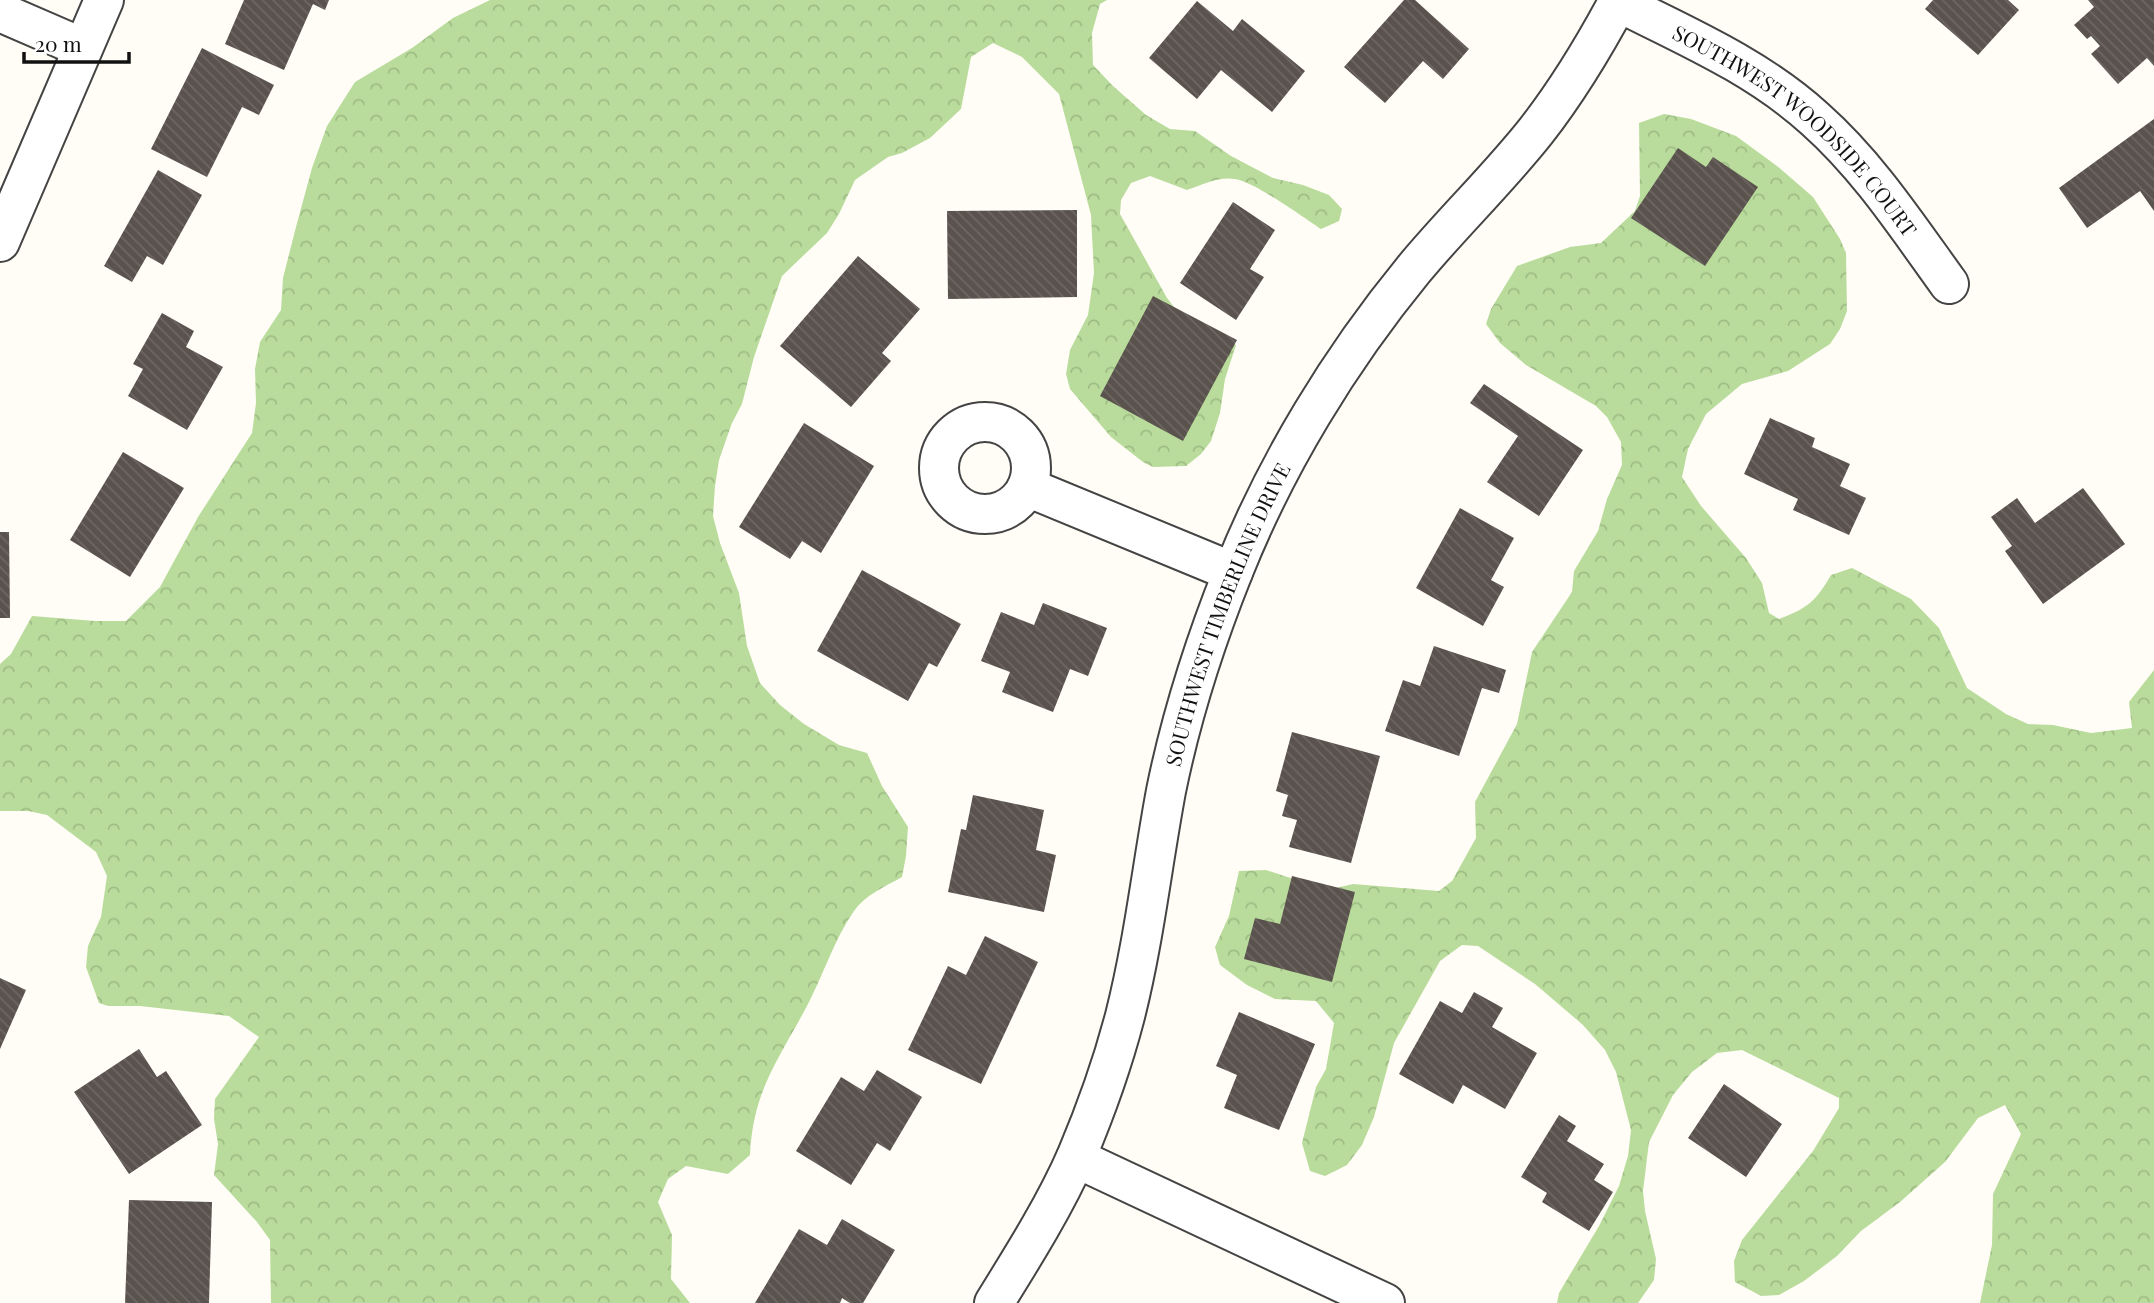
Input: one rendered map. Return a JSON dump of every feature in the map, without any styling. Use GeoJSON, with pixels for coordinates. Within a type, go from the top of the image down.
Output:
{"type":"FeatureCollection","features":[{"type":"Feature","properties":{"kind":"street"},"geometry":{"type":"LineString","coordinates":[[0,242],[104,0]]}},
{"type":"Feature","properties":{"kind":"street","name":"SOUTHWEST WOODSIDE COURT"},"geometry":{"type":"LineString","coordinates":[[1618,1],[1762,78],[1814,118],[1861,165],[1949,284]]}},
{"type":"Feature","properties":{"kind":"street","name":"SOUTHWEST TIMBERLINE DRIVE"},"geometry":{"type":"LineString","coordinates":[[994,1303],[1018,1265],[1076,1158],[1096,1105],[1124,1018],[1143,937],[1167,789],[1191,692],[1233,572],[1263,505],[1305,428],[1354,349],[1413,270],[1536,130],[1585,60],[1618,1]]}},
{"type":"Feature","properties":{"kind":"street"},"geometry":{"type":"LineString","coordinates":[[0,12],[83,48]]}},
{"type":"Feature","properties":{"kind":"street"},"geometry":{"type":"LineString","coordinates":[[1027,487],[1233,572]]}},
{"type":"Feature","properties":{"kind":"street"},"geometry":{"type":"LineString","coordinates":[[1076,1158],[1385,1303]]}},
{"type":"Feature","properties":{"kind":"green space"},"geometry":{"type":"Polygon","coordinates":[[[490,0],[1107,0],[1100,4],[1092,33],[1093,65],[1113,86],[1146,115],[1170,129],[1195,131],[1231,156],[1273,178],[1329,195],[1342,209],[1339,221],[1321,229],[1266,193],[1235,179],[1216,180],[1187,190],[1150,176],[1131,183],[1121,200],[1120,214],[1167,298],[1181,316],[1236,345],[1211,441],[1201,454],[1186,466],[1153,467],[1111,437],[1070,389],[1066,374],[1070,350],[1088,315],[1094,273],[1091,215],[1059,94],[1022,57],[993,43],[971,57],[961,109],[930,138],[902,153],[888,157],[855,180],[827,233],[782,276],[754,357],[742,404],[719,460],[713,516],[739,593],[747,646],[760,683],[780,705],[804,724],[839,745],[867,753],[882,786],[908,827],[902,877],[870,896],[854,911],[778,1058],[756,1111],[750,1155],[728,1174],[686,1166],[668,1179],[658,1202],[672,1235],[671,1279],[690,1303],[271,1303],[270,1240],[214,1175],[218,1144],[214,1119],[215,1099],[259,1037],[229,1016],[99,1003],[86,967],[88,946],[101,917],[107,876],[96,852],[47,815],[28,811],[0,811],[0,664],[11,654],[32,616],[126,621],[160,587],[198,517],[252,433],[256,403],[255,369],[260,342],[281,310],[283,278],[312,168],[327,126],[355,82],[412,48],[453,18],[490,0]]]}},
{"type":"Feature","properties":{"kind":"green space"},"geometry":{"type":"Polygon","coordinates":[[[1664,114],[1691,119],[1736,136],[1777,166],[1813,197],[1846,253],[1847,311],[1830,344],[1788,371],[1742,384],[1706,414],[1688,449],[1682,477],[1701,506],[1746,558],[1762,583],[1769,613],[1779,619],[1797,611],[1816,597],[1831,575],[1852,568],[1911,599],[1939,628],[1967,688],[2006,714],[2028,724],[2053,725],[2091,733],[2132,728],[2129,702],[2154,670],[2154,1303],[1980,1303],[1992,1245],[1993,1194],[2021,1134],[2005,1105],[1978,1118],[1945,1162],[1900,1202],[1861,1231],[1837,1256],[1804,1281],[1779,1295],[1761,1296],[1735,1282],[1734,1261],[1742,1240],[1813,1151],[1839,1108],[1839,1098],[1742,1050],[1717,1053],[1692,1072],[1673,1095],[1649,1142],[1643,1191],[1656,1259],[1654,1280],[1638,1303],[1557,1303],[1559,1293],[1599,1226],[1619,1186],[1628,1156],[1631,1130],[1616,1072],[1605,1050],[1583,1025],[1535,984],[1478,946],[1462,945],[1440,961],[1394,1043],[1374,1117],[1362,1145],[1347,1165],[1325,1176],[1310,1171],[1302,1143],[1316,1087],[1326,1069],[1334,1023],[1316,1001],[1275,999],[1247,985],[1220,965],[1215,947],[1229,916],[1239,871],[1266,870],[1315,886],[1336,888],[1353,884],[1439,891],[1452,881],[1476,838],[1475,802],[1517,724],[1532,652],[1572,592],[1574,571],[1598,531],[1607,499],[1622,465],[1621,442],[1607,417],[1596,406],[1526,365],[1500,343],[1486,324],[1491,309],[1517,266],[1570,247],[1601,243],[1635,211],[1640,196],[1639,123],[1664,114]]]}},
{"type":"Feature","properties":{"kind":"building"},"geometry":{"type":"Polygon","coordinates":[[[244,0],[329,0],[325,10],[313,4],[284,70],[225,44],[244,0]]]}},
{"type":"Feature","properties":{"kind":"building"},"geometry":{"type":"Polygon","coordinates":[[[1404,0],[1415,0],[1469,49],[1443,79],[1423,61],[1385,103],[1344,67],[1404,0]]]}},
{"type":"Feature","properties":{"kind":"building"},"geometry":{"type":"Polygon","coordinates":[[[1933,0],[2008,0],[2019,10],[1978,55],[1925,9],[1933,0]]]}},
{"type":"Feature","properties":{"kind":"building"},"geometry":{"type":"Polygon","coordinates":[[[2088,0],[2154,0],[2154,66],[2147,58],[2118,84],[2091,54],[2100,46],[2091,36],[2087,39],[2074,25],[2094,7],[2088,0]]]}},
{"type":"Feature","properties":{"kind":"building"},"geometry":{"type":"Polygon","coordinates":[[[1197,1],[1233,31],[1242,19],[1305,71],[1272,112],[1221,70],[1197,99],[1149,58],[1197,1]]]}},
{"type":"Feature","properties":{"kind":"building"},"geometry":{"type":"Polygon","coordinates":[[[202,48],[274,85],[259,115],[242,107],[207,177],[151,149],[202,48]]]}},
{"type":"Feature","properties":{"kind":"building"},"geometry":{"type":"Polygon","coordinates":[[[2154,119],[2154,211],[2140,191],[2087,228],[2059,188],[2154,119]]]}},
{"type":"Feature","properties":{"kind":"building"},"geometry":{"type":"Polygon","coordinates":[[[1678,148],[1706,167],[1713,157],[1758,187],[1705,266],[1631,218],[1678,148]]]}},
{"type":"Feature","properties":{"kind":"building"},"geometry":{"type":"Polygon","coordinates":[[[158,170],[202,195],[163,265],[147,256],[132,282],[104,266],[158,170]]]}},
{"type":"Feature","properties":{"kind":"building"},"geometry":{"type":"Polygon","coordinates":[[[1233,202],[1275,230],[1250,269],[1264,277],[1236,320],[1180,283],[1233,202]]]}},
{"type":"Feature","properties":{"kind":"building"},"geometry":{"type":"Polygon","coordinates":[[[1077,210],[1077,297],[948,299],[947,211],[1077,210]]]}},
{"type":"Feature","properties":{"kind":"building"},"geometry":{"type":"Polygon","coordinates":[[[858,256],[920,309],[882,353],[891,361],[851,407],[780,346],[858,256]]]}},
{"type":"Feature","properties":{"kind":"building"},"geometry":{"type":"Polygon","coordinates":[[[1153,296],[1237,340],[1183,441],[1100,396],[1153,296]]]}},
{"type":"Feature","properties":{"kind":"building"},"geometry":{"type":"Polygon","coordinates":[[[162,313],[194,331],[186,347],[223,367],[187,430],[128,396],[143,369],[133,364],[162,313]]]}},
{"type":"Feature","properties":{"kind":"building"},"geometry":{"type":"Polygon","coordinates":[[[1484,384],[1583,450],[1539,516],[1487,482],[1518,436],[1470,403],[1484,384]]]}},
{"type":"Feature","properties":{"kind":"building"},"geometry":{"type":"Polygon","coordinates":[[[1770,418],[1815,438],[1812,447],[1850,464],[1840,486],[1866,498],[1849,535],[1793,510],[1798,499],[1744,474],[1770,418]]]}},
{"type":"Feature","properties":{"kind":"building"},"geometry":{"type":"Polygon","coordinates":[[[804,423],[874,466],[821,553],[802,541],[790,559],[739,527],[804,423]]]}},
{"type":"Feature","properties":{"kind":"building"},"geometry":{"type":"Polygon","coordinates":[[[123,452],[184,488],[130,577],[70,540],[123,452]]]}},
{"type":"Feature","properties":{"kind":"building"},"geometry":{"type":"Polygon","coordinates":[[[2083,488],[2125,544],[2043,604],[2005,551],[2012,546],[1991,517],[2017,498],[2035,523],[2083,488]]]}},
{"type":"Feature","properties":{"kind":"building"},"geometry":{"type":"Polygon","coordinates":[[[1460,508],[1514,538],[1491,580],[1504,587],[1483,626],[1416,588],[1460,508]]]}},
{"type":"Feature","properties":{"kind":"building"},"geometry":{"type":"Polygon","coordinates":[[[0,532],[9,532],[10,618],[0,618],[0,532]]]}},
{"type":"Feature","properties":{"kind":"building"},"geometry":{"type":"Polygon","coordinates":[[[862,570],[961,624],[937,667],[929,663],[908,701],[817,651],[862,570]]]}},
{"type":"Feature","properties":{"kind":"building"},"geometry":{"type":"Polygon","coordinates":[[[1043,603],[1107,628],[1088,676],[1070,669],[1053,712],[1002,692],[1010,672],[981,661],[1001,612],[1034,625],[1043,603]]]}},
{"type":"Feature","properties":{"kind":"building"},"geometry":{"type":"Polygon","coordinates":[[[1434,646],[1506,670],[1499,693],[1482,688],[1459,756],[1385,731],[1403,680],[1420,686],[1434,646]]]}},
{"type":"Feature","properties":{"kind":"building"},"geometry":{"type":"Polygon","coordinates":[[[1292,732],[1380,756],[1351,863],[1289,847],[1297,820],[1282,816],[1288,795],[1276,791],[1292,732]]]}},
{"type":"Feature","properties":{"kind":"building"},"geometry":{"type":"Polygon","coordinates":[[[973,795],[1044,810],[1036,850],[1056,855],[1044,912],[948,892],[961,829],[966,830],[973,795]]]}},
{"type":"Feature","properties":{"kind":"building"},"geometry":{"type":"Polygon","coordinates":[[[1292,876],[1355,892],[1332,982],[1244,959],[1255,918],[1280,924],[1292,876]]]}},
{"type":"Feature","properties":{"kind":"building"},"geometry":{"type":"Polygon","coordinates":[[[985,936],[1038,962],[981,1084],[908,1050],[948,966],[966,975],[985,936]]]}},
{"type":"Feature","properties":{"kind":"building"},"geometry":{"type":"Polygon","coordinates":[[[0,978],[26,990],[0,1049],[0,978]]]}},
{"type":"Feature","properties":{"kind":"building"},"geometry":{"type":"Polygon","coordinates":[[[1474,992],[1503,1008],[1492,1027],[1537,1053],[1505,1109],[1463,1085],[1453,1104],[1399,1074],[1440,1001],[1462,1013],[1474,992]]]}},
{"type":"Feature","properties":{"kind":"building"},"geometry":{"type":"Polygon","coordinates":[[[1239,1012],[1315,1044],[1279,1130],[1224,1108],[1237,1075],[1216,1066],[1239,1012]]]}},
{"type":"Feature","properties":{"kind":"building"},"geometry":{"type":"Polygon","coordinates":[[[139,1049],[157,1077],[166,1071],[202,1125],[129,1174],[74,1092],[139,1049]]]}},
{"type":"Feature","properties":{"kind":"building"},"geometry":{"type":"Polygon","coordinates":[[[877,1070],[922,1097],[890,1151],[877,1143],[851,1185],[796,1151],[841,1077],[864,1091],[877,1070]]]}},
{"type":"Feature","properties":{"kind":"building"},"geometry":{"type":"Polygon","coordinates":[[[1724,1084],[1782,1124],[1746,1177],[1688,1138],[1724,1084]]]}},
{"type":"Feature","properties":{"kind":"building"},"geometry":{"type":"Polygon","coordinates":[[[1559,1115],[1576,1126],[1567,1141],[1604,1164],[1594,1180],[1613,1192],[1589,1231],[1542,1202],[1547,1193],[1521,1177],[1559,1115]]]}},
{"type":"Feature","properties":{"kind":"building"},"geometry":{"type":"Polygon","coordinates":[[[129,1200],[212,1202],[209,1303],[125,1303],[129,1200]]]}},
{"type":"Feature","properties":{"kind":"building"},"geometry":{"type":"Polygon","coordinates":[[[842,1219],[895,1250],[863,1303],[850,1303],[842,1298],[840,1303],[755,1303],[799,1229],[827,1245],[842,1219]]]}}]}
